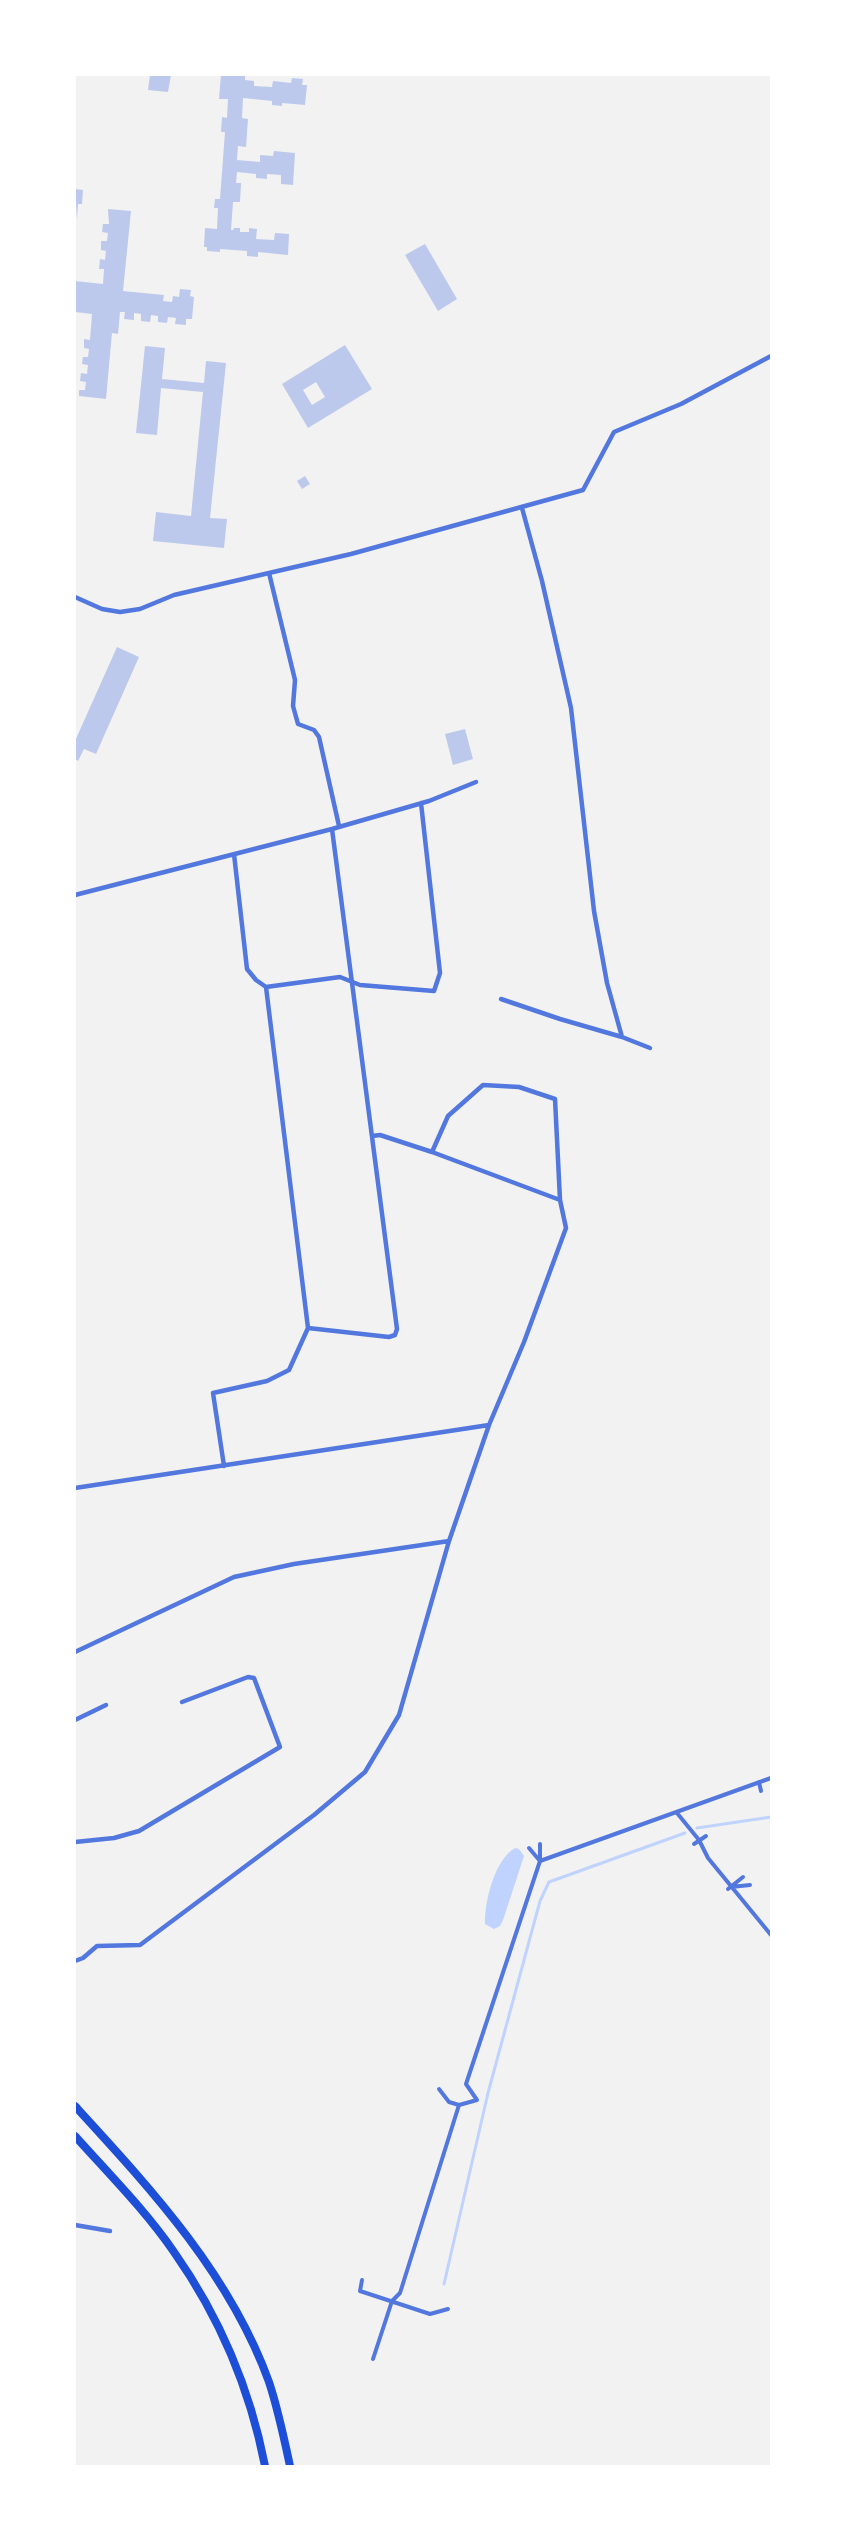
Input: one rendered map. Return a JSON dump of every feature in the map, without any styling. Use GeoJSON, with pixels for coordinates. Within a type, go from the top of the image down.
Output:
{"type":"FeatureCollection","features":[{"type":"Feature","properties":{"kind":"main road"},"geometry":{"type":"LineString","coordinates":[[75,2106],[147,2184],[189,2237],[226,2294],[268,2381],[282,2427],[290,2466]]}},
{"type":"Feature","properties":{"kind":"main road"},"geometry":{"type":"LineString","coordinates":[[75,2136],[130,2196],[174,2252],[207,2306],[227,2345],[245,2391],[259,2433],[265,2466]]}},
{"type":"Feature","properties":{"kind":"street"},"geometry":{"type":"LineString","coordinates":[[75,597],[102,609],[120,612],[140,609],[174,596],[351,554],[584,490],[614,432],[681,404],[771,356]]}},
{"type":"Feature","properties":{"kind":"street"},"geometry":{"type":"LineString","coordinates":[[522,508],[542,581],[571,708],[594,911],[607,983],[622,1037]]}},
{"type":"Feature","properties":{"kind":"street"},"geometry":{"type":"LineString","coordinates":[[269,573],[295,680],[293,706],[298,724],[314,730],[319,737],[339,826]]}},
{"type":"Feature","properties":{"kind":"street"},"geometry":{"type":"LineString","coordinates":[[75,895],[332,829],[421,803],[476,782]]}},
{"type":"Feature","properties":{"kind":"street"},"geometry":{"type":"LineString","coordinates":[[234,854],[247,969],[266,987],[340,977],[360,985],[434,991],[440,973],[421,803]]}},
{"type":"Feature","properties":{"kind":"street"},"geometry":{"type":"LineString","coordinates":[[309,1328],[389,1337],[395,1335],[397,1329],[332,829]]}},
{"type":"Feature","properties":{"kind":"street"},"geometry":{"type":"LineString","coordinates":[[224,1466],[213,1393],[267,1381],[290,1370],[309,1328],[266,987]]}},
{"type":"Feature","properties":{"kind":"street"},"geometry":{"type":"LineString","coordinates":[[501,999],[650,1048]]}},
{"type":"Feature","properties":{"kind":"street"},"geometry":{"type":"LineString","coordinates":[[75,1961],[83,1959],[97,1946],[140,1945],[314,1815],[365,1772],[399,1715],[449,1541],[489,1425],[524,1342],[566,1228],[560,1200],[555,1099],[519,1087],[483,1085],[448,1116],[432,1152]]}},
{"type":"Feature","properties":{"kind":"street"},"geometry":{"type":"LineString","coordinates":[[372,1136],[380,1136],[432,1152],[560,1200]]}},
{"type":"Feature","properties":{"kind":"street"},"geometry":{"type":"LineString","coordinates":[[75,1488],[489,1425]]}},
{"type":"Feature","properties":{"kind":"street"},"geometry":{"type":"LineString","coordinates":[[75,1652],[234,1577],[294,1564],[449,1541]]}},
{"type":"Feature","properties":{"kind":"street"},"geometry":{"type":"LineString","coordinates":[[75,1842],[114,1838],[139,1831],[280,1747],[254,1678],[248,1677],[182,1702]]}},
{"type":"Feature","properties":{"kind":"street"},"geometry":{"type":"LineString","coordinates":[[75,1720],[106,1705]]}},
{"type":"Feature","properties":{"kind":"street"},"geometry":{"type":"LineString","coordinates":[[540,1861],[594,1845],[771,1778]]}},
{"type":"Feature","properties":{"kind":"street"},"geometry":{"type":"LineString","coordinates":[[759,1782],[761,1791]]}},
{"type":"Feature","properties":{"kind":"street"},"geometry":{"type":"LineString","coordinates":[[677,1813],[699,1840],[708,1858],[729,1888],[771,1935]]}},
{"type":"Feature","properties":{"kind":"street"},"geometry":{"type":"LineString","coordinates":[[694,1844],[706,1836]]}},
{"type":"Feature","properties":{"kind":"street"},"geometry":{"type":"LineString","coordinates":[[439,2089],[449,2102],[459,2105],[477,2100],[466,2084],[529,1901],[540,1861],[540,1844]]}},
{"type":"Feature","properties":{"kind":"street"},"geometry":{"type":"LineString","coordinates":[[530,1848],[540,1861]]}},
{"type":"Feature","properties":{"kind":"street"},"geometry":{"type":"LineString","coordinates":[[729,1888],[743,1877]]}},
{"type":"Feature","properties":{"kind":"street"},"geometry":{"type":"LineString","coordinates":[[729,1888],[750,1885]]}},
{"type":"Feature","properties":{"kind":"street"},"geometry":{"type":"LineString","coordinates":[[373,2359],[392,2301],[400,2293],[459,2105]]}},
{"type":"Feature","properties":{"kind":"street"},"geometry":{"type":"LineString","coordinates":[[75,2225],[110,2231]]}},
{"type":"Feature","properties":{"kind":"street"},"geometry":{"type":"LineString","coordinates":[[362,2280],[360,2291],[430,2314],[448,2309]]}},
{"type":"Feature","properties":{"kind":"water"},"geometry":{"type":"Polygon","coordinates":[[[515,1848],[519,1849],[524,1856],[503,1920],[500,1926],[494,1929],[485,1924],[486,1904],[496,1871],[515,1848]]]}},
{"type":"Feature","properties":{"kind":"building"},"geometry":{"type":"Polygon","coordinates":[[[150,75],[171,75],[168,92],[148,90],[150,75]]]}},
{"type":"Feature","properties":{"kind":"building"},"geometry":{"type":"Polygon","coordinates":[[[221,75],[245,75],[245,80],[254,81],[254,86],[272,87],[273,81],[291,83],[292,78],[303,79],[302,85],[307,85],[305,105],[282,103],[282,106],[272,105],[272,101],[243,98],[242,118],[248,119],[246,147],[238,146],[237,160],[260,162],[260,155],[273,156],[274,151],[295,153],[293,185],[281,184],[281,175],[267,174],[267,179],[256,178],[256,174],[237,172],[236,183],[241,183],[240,202],[233,202],[231,230],[240,228],[240,232],[249,232],[249,228],[257,229],[256,239],[274,240],[275,233],[289,234],[288,255],[258,252],[258,257],[247,256],[247,251],[220,249],[220,252],[207,251],[207,247],[204,247],[205,228],[217,229],[218,208],[214,208],[215,199],[220,199],[225,132],[221,132],[222,117],[227,118],[228,99],[219,99],[221,75]]]}},
{"type":"Feature","properties":{"kind":"building"},"geometry":{"type":"Polygon","coordinates":[[[75,189],[83,190],[82,204],[78,204],[77,220],[75,189]]]}},
{"type":"Feature","properties":{"kind":"building"},"geometry":{"type":"Polygon","coordinates":[[[108,209],[131,211],[123,291],[164,295],[163,301],[172,302],[173,296],[179,297],[180,289],[191,290],[190,296],[194,297],[192,319],[186,319],[186,325],[175,324],[176,318],[168,317],[167,323],[158,322],[158,316],[151,315],[150,322],[141,321],[141,314],[134,313],[134,320],[124,319],[125,312],[120,312],[118,334],[112,333],[106,399],[79,396],[79,390],[85,390],[86,382],[80,381],[81,373],[87,374],[88,365],[82,364],[83,357],[88,357],[89,349],[84,348],[84,339],[90,340],[92,314],[75,312],[75,281],[103,284],[104,269],[99,269],[100,259],[105,260],[106,251],[101,250],[101,241],[107,241],[108,233],[102,232],[103,224],[109,224],[108,209]]]}},
{"type":"Feature","properties":{"kind":"building"},"geometry":{"type":"Polygon","coordinates":[[[425,244],[457,299],[438,311],[405,255],[425,244]]]}},
{"type":"Feature","properties":{"kind":"building"},"geometry":{"type":"Polygon","coordinates":[[[345,345],[372,389],[308,428],[282,384],[345,345]],[[316,382],[303,390],[312,405],[325,397],[316,382]]]}},
{"type":"Feature","properties":{"kind":"building"},"geometry":{"type":"Polygon","coordinates":[[[145,346],[165,348],[162,379],[204,383],[206,361],[226,363],[210,518],[227,519],[224,548],[153,541],[156,512],[191,516],[203,392],[161,388],[157,435],[136,433],[145,346]]]}},
{"type":"Feature","properties":{"kind":"building"},"geometry":{"type":"Polygon","coordinates":[[[305,476],[310,484],[302,489],[297,481],[305,476]]]}},
{"type":"Feature","properties":{"kind":"building"},"geometry":{"type":"Polygon","coordinates":[[[117,647],[139,657],[96,754],[84,749],[78,761],[75,759],[75,741],[117,647]]]}},
{"type":"Feature","properties":{"kind":"building"},"geometry":{"type":"Polygon","coordinates":[[[465,729],[473,759],[453,765],[445,734],[465,729]]]}},
{"type":"Feature","properties":{"kind":"waterway"},"geometry":{"type":"LineString","coordinates":[[697,1828],[771,1817]]}},
{"type":"Feature","properties":{"kind":"waterway"},"geometry":{"type":"LineString","coordinates":[[444,2284],[488,2093],[540,1901],[549,1882],[685,1833]]}}]}
